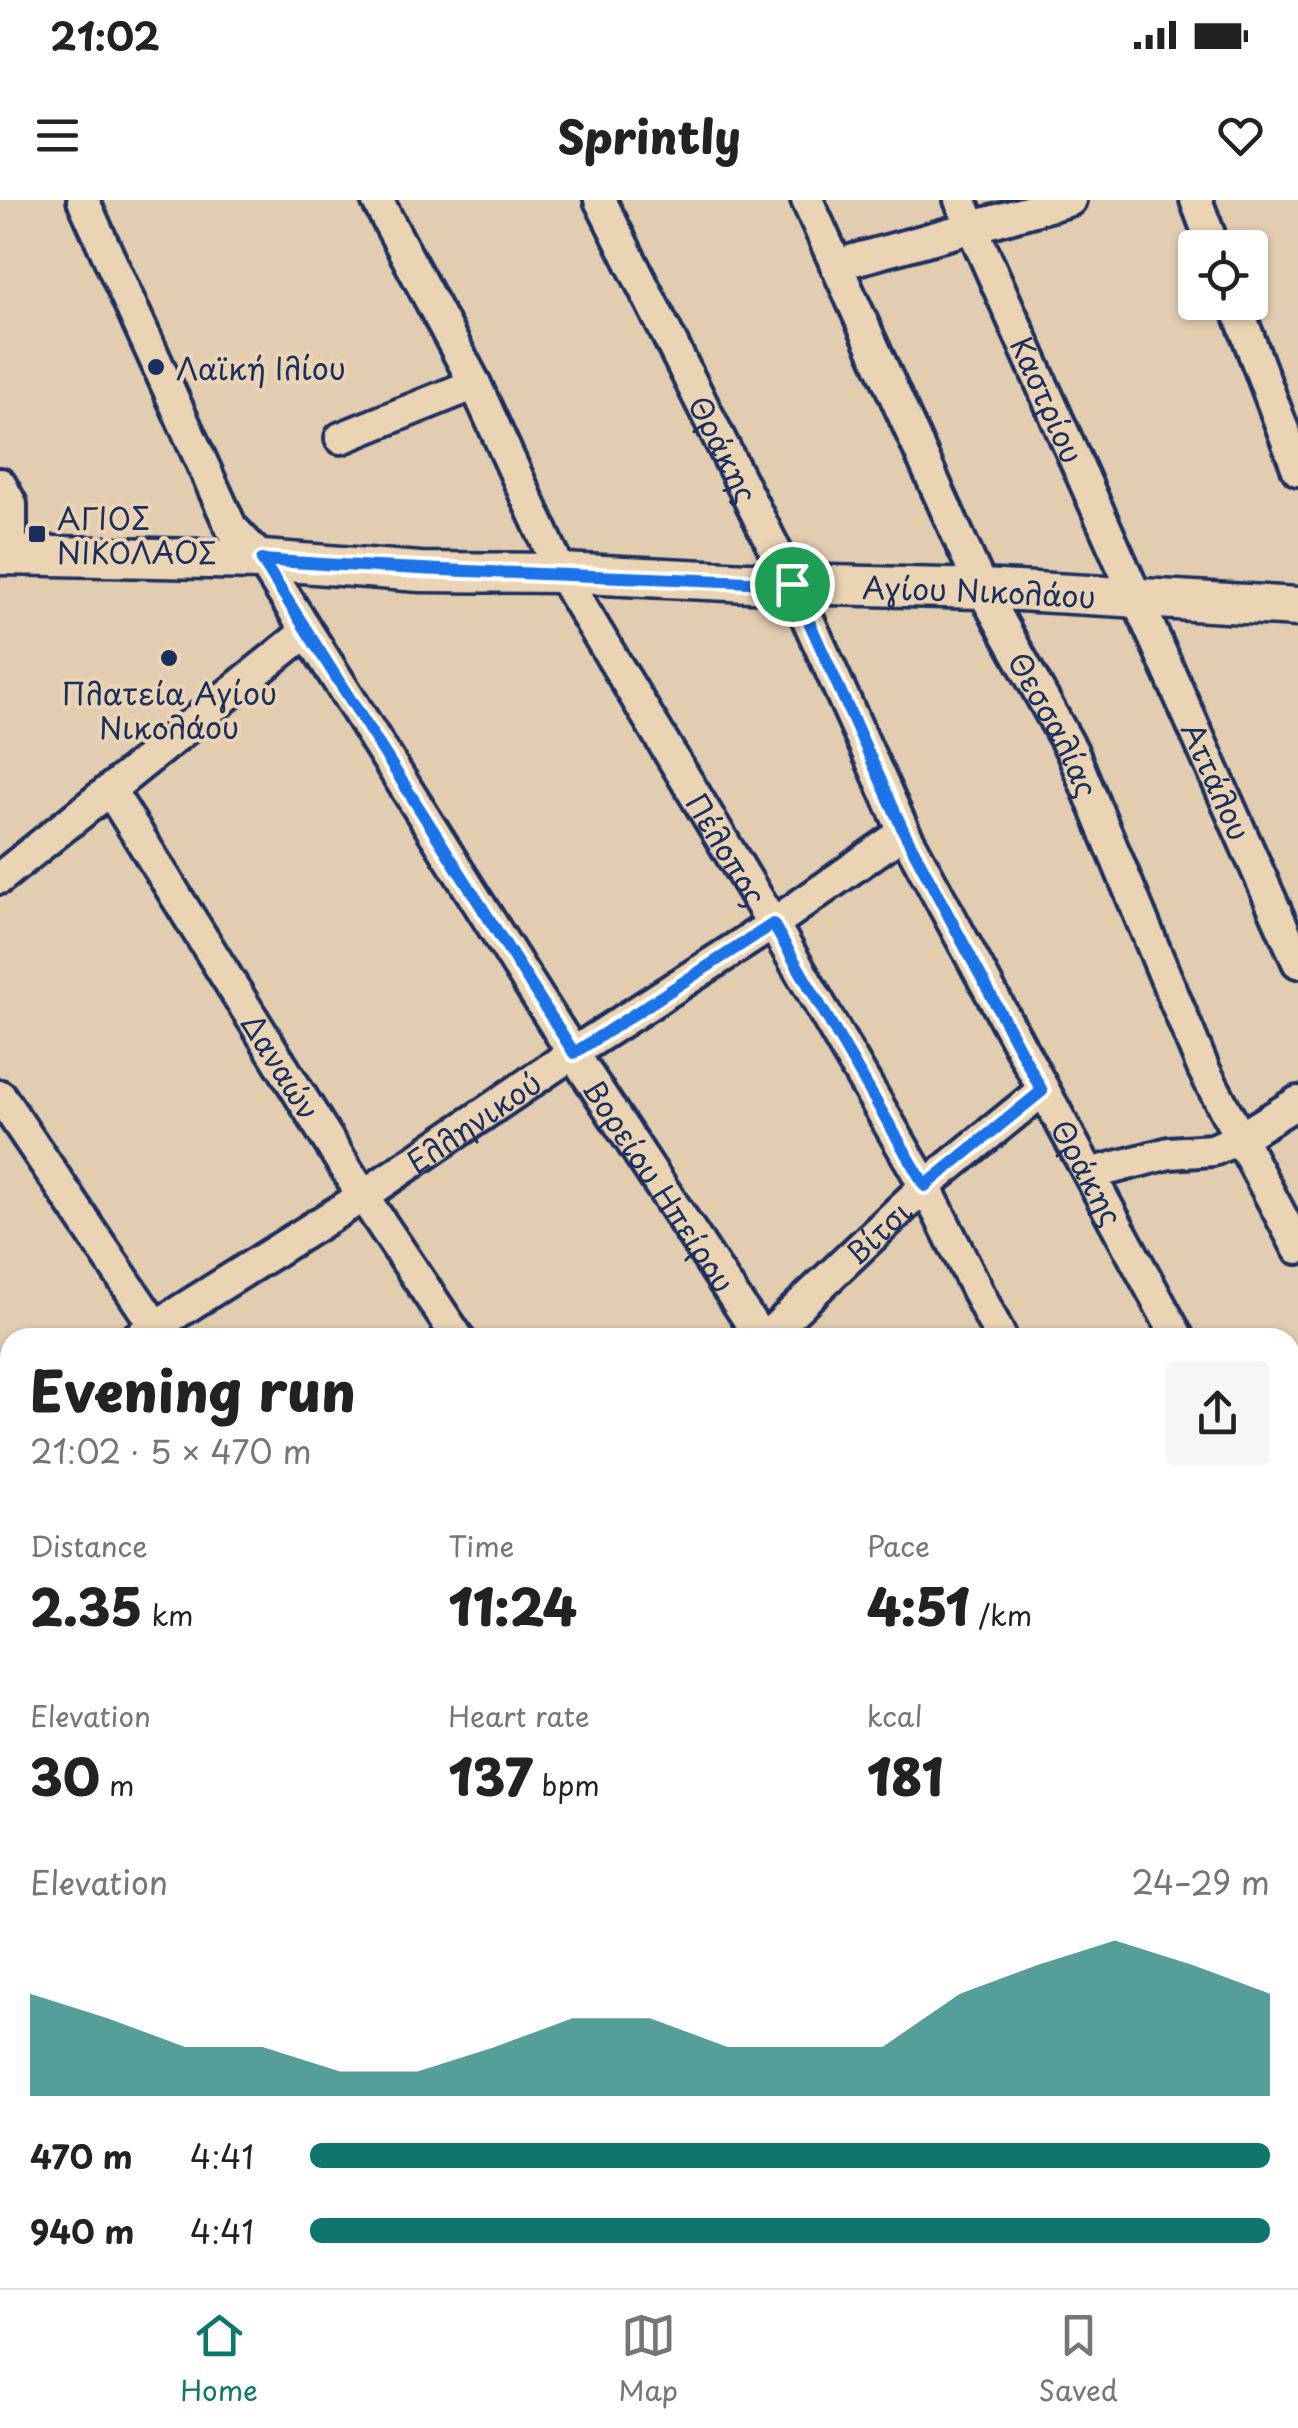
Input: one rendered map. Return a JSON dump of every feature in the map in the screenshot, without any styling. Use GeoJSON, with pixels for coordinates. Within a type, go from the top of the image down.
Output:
{"type":"FeatureCollection","features":[{"type":"Feature","properties":{"kind":"street","name":"Βορείου Ηπείρου"},"geometry":{"type":"LineString","coordinates":[[83,200],[231,526],[262,560],[574,1053],[756,1328]]}},
{"type":"Feature","properties":{"kind":"street","name":"Πέλοπος"},"geometry":{"type":"LineString","coordinates":[[377,200],[476,384],[560,572],[773,924],[925,1186],[995,1328]]}},
{"type":"Feature","properties":{"kind":"street","name":"Θράκης"},"geometry":{"type":"LineString","coordinates":[[600,200],[792,584],[904,832],[1173,1328]]}},
{"type":"Feature","properties":{"kind":"street","name":"Θεσσαλίας"},"geometry":{"type":"LineString","coordinates":[[807,200],[982,588],[1072,751],[1204,1070],[1298,1248]]}},
{"type":"Feature","properties":{"kind":"street","name":"Καστρίου"},"geometry":{"type":"LineString","coordinates":[[960,200],[1137,598]]}},
{"type":"Feature","properties":{"kind":"street"},"geometry":{"type":"LineString","coordinates":[[836,264],[1070,200]]}},
{"type":"Feature","properties":{"kind":"street"},"geometry":{"type":"LineString","coordinates":[[1196,200],[1207,230]]}},
{"type":"Feature","properties":{"kind":"street"},"geometry":{"type":"LineString","coordinates":[[1241,320],[1298,470]]}},
{"type":"Feature","properties":{"kind":"street"},"geometry":{"type":"LineString","coordinates":[[341,438],[476,384]]}},
{"type":"Feature","properties":{"kind":"street"},"geometry":{"type":"LineString","coordinates":[[0,484],[10,504],[6,555]]}},
{"type":"Feature","properties":{"kind":"street","name":"Αγίου Νικολάου"},"geometry":{"type":"LineString","coordinates":[[6,555],[262,560],[420,572],[560,572],[792,584],[982,588],[1298,607]]}},
{"type":"Feature","properties":{"kind":"street","name":"Αττάλου"},"geometry":{"type":"LineString","coordinates":[[1137,598],[1298,962]]}},
{"type":"Feature","properties":{"kind":"street"},"geometry":{"type":"LineString","coordinates":[[0,878],[306,632]]}},
{"type":"Feature","properties":{"kind":"street","name":"Δαναών"},"geometry":{"type":"LineString","coordinates":[[110,790],[363,1196],[451,1328]]}},
{"type":"Feature","properties":{"kind":"street","name":"Ελληνικού"},"geometry":{"type":"LineString","coordinates":[[161,1328],[773,924],[904,832]]}},
{"type":"Feature","properties":{"kind":"street","name":"Βίτσι"},"geometry":{"type":"LineString","coordinates":[[774,1328],[925,1186],[1042,1091]]}},
{"type":"Feature","properties":{"kind":"street"},"geometry":{"type":"LineString","coordinates":[[0,1096],[148,1328]]}},
{"type":"Feature","properties":{"kind":"street"},"geometry":{"type":"LineString","coordinates":[[1090,1174],[1169,1153],[1213,1150],[1298,1102]]}},
{"type":"Feature","properties":{"kind":"place","name":"Λαϊκή Ιλίου"},"geometry":{"type":"Point","coordinates":[156,367]}},
{"type":"Feature","properties":{"kind":"place","name":"ΑΓΙΟΣ ΝΙΚΟΛΑΟΣ"},"geometry":{"type":"Point","coordinates":[37,534]}},
{"type":"Feature","properties":{"kind":"place","name":"Πλατεία Αγίου Νικολάου"},"geometry":{"type":"Point","coordinates":[169,658]}},
{"type":"Feature","properties":{"kind":"route"},"geometry":{"type":"LineString","coordinates":[[262,560],[420,572],[560,572],[792,584],[904,832],[1042,1091],[925,1186],[773,924],[574,1053],[262,560]]}}]}
